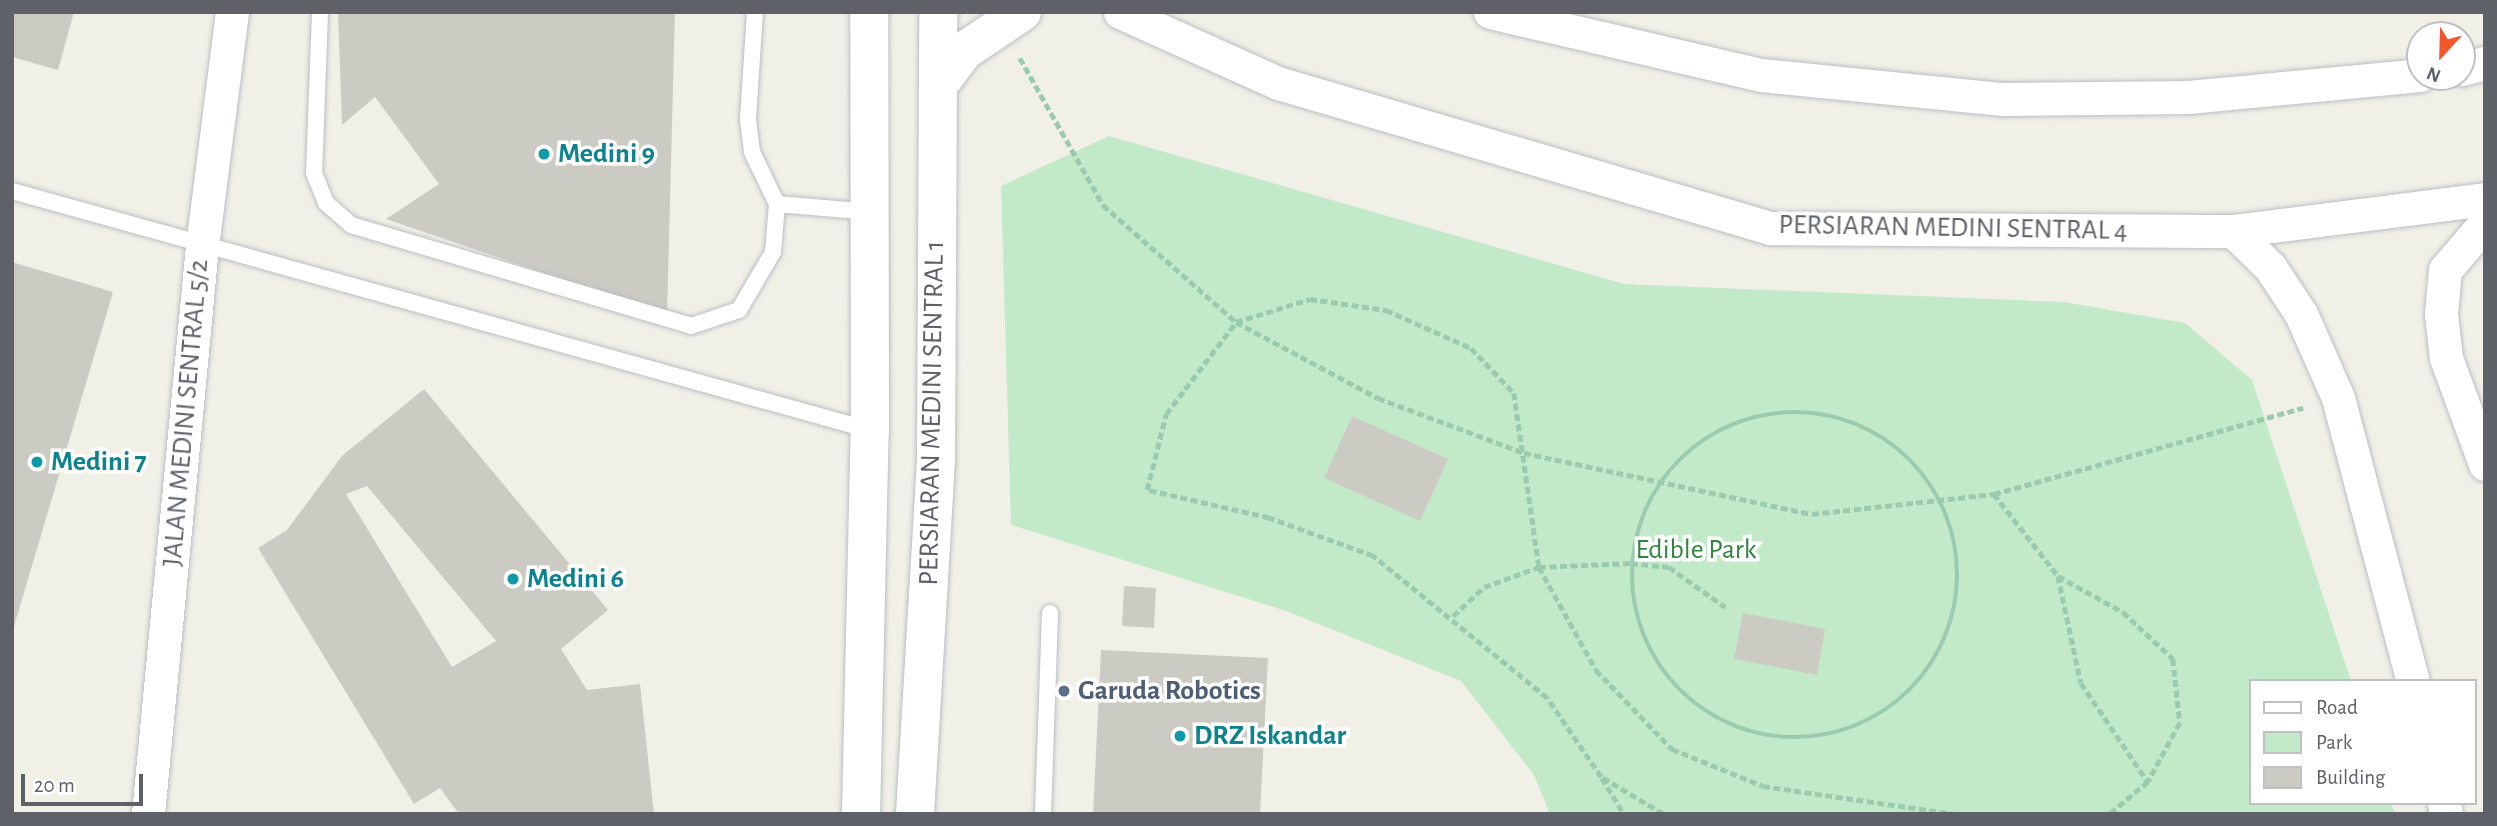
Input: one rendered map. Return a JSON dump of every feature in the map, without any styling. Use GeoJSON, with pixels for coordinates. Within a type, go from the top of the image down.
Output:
{"type":"FeatureCollection","features":[{"type":"Feature","properties":{"kind":"street","name":"JALAN MEDINI SENTRAL 5/2"},"geometry":{"type":"LineString","coordinates":[[148,814],[202,246],[232,12]]}},
{"type":"Feature","properties":{"kind":"street"},"geometry":{"type":"LineString","coordinates":[[861,814],[870,430],[869,12]]}},
{"type":"Feature","properties":{"kind":"street","name":"PERSIARAN MEDINI SENTRAL 1"},"geometry":{"type":"LineString","coordinates":[[915,814],[936,457],[938,12]]}},
{"type":"Feature","properties":{"kind":"street","name":"PERSIARAN MEDINI SENTRAL 4"},"geometry":{"type":"LineString","coordinates":[[1120,12],[1278,83],[1770,228],[2233,231],[2485,199]]}},
{"type":"Feature","properties":{"kind":"street"},"geometry":{"type":"LineString","coordinates":[[1490,12],[1761,75],[2003,99],[2188,97],[2406,76]]}},
{"type":"Feature","properties":{"kind":"street"},"geometry":{"type":"LineString","coordinates":[[938,86],[964,51],[1011,17]]}},
{"type":"Feature","properties":{"kind":"street"},"geometry":{"type":"LineString","coordinates":[[2485,223],[2445,270],[2441,314],[2446,358],[2485,464]]}},
{"type":"Feature","properties":{"kind":"street"},"geometry":{"type":"LineString","coordinates":[[2233,231],[2270,267],[2301,314],[2338,398],[2412,679]]}},
{"type":"Feature","properties":{"kind":"lane"},"geometry":{"type":"LineString","coordinates":[[320,12],[314,173],[326,203],[351,225],[691,326],[739,310],[761,283],[773,252],[777,204],[752,152],[748,119],[755,12]]}},
{"type":"Feature","properties":{"kind":"lane"},"geometry":{"type":"LineString","coordinates":[[12,191],[870,430]]}},
{"type":"Feature","properties":{"kind":"lane"},"geometry":{"type":"LineString","coordinates":[[777,204],[871,212]]}},
{"type":"Feature","properties":{"kind":"lane"},"geometry":{"type":"LineString","coordinates":[[1043,814],[1050,612]]}},
{"type":"Feature","properties":{"kind":"path"},"geometry":{"type":"LineString","coordinates":[[1011,17],[1103,205],[1236,322],[1378,398],[1524,453],[1812,514],[1994,494],[2338,398]]}},
{"type":"Feature","properties":{"kind":"path"},"geometry":{"type":"LineString","coordinates":[[1624,814],[1547,698],[1453,615],[1373,556],[1269,518],[1147,490],[1166,414],[1236,322],[1310,299],[1386,310],[1471,348],[1514,393],[1539,567],[1596,670],[1672,749],[1763,786],[1955,814]]}},
{"type":"Feature","properties":{"kind":"path"},"geometry":{"type":"LineString","coordinates":[[1806,412],[1868,429],[1895,446],[1940,499],[1958,554],[1959,586],[1942,648],[1925,675],[1877,716],[1816,737],[1752,732],[1695,704],[1671,682],[1640,626],[1631,563],[1636,531],[1660,482],[1713,432],[1743,419],[1806,412]]}},
{"type":"Feature","properties":{"kind":"path"},"geometry":{"type":"LineString","coordinates":[[1994,494],[2058,576],[2123,612],[2173,659],[2180,723],[2148,782],[2110,814]]}},
{"type":"Feature","properties":{"kind":"path"},"geometry":{"type":"LineString","coordinates":[[1453,615],[1484,587],[1539,567],[1631,563],[1669,567],[1725,607]]}},
{"type":"Feature","properties":{"kind":"path"},"geometry":{"type":"LineString","coordinates":[[2058,576],[2081,683],[2148,782]]}},
{"type":"Feature","properties":{"kind":"path"},"geometry":{"type":"LineString","coordinates":[[1601,777],[1663,814]]}},
{"type":"Feature","properties":{"kind":"green space","name":"Edible Park"},"geometry":{"type":"Polygon","coordinates":[[[1109,136],[1624,284],[2064,302],[2185,323],[2252,380],[2350,679],[2248,679],[2248,805],[2392,805],[2395,814],[1550,814],[1534,775],[1461,681],[1286,611],[1011,525],[1001,186],[1109,136]]]}},
{"type":"Feature","properties":{"kind":"building"},"geometry":{"type":"Polygon","coordinates":[[[12,12],[74,12],[58,70],[12,57],[12,12]]]}},
{"type":"Feature","properties":{"kind":"building","name":"Medini 9"},"geometry":{"type":"Polygon","coordinates":[[[338,12],[675,12],[667,315],[386,219],[439,184],[375,97],[342,125],[338,12]]]}},
{"type":"Feature","properties":{"kind":"building","name":"Medini 7"},"geometry":{"type":"Polygon","coordinates":[[[12,262],[113,292],[13,630],[12,630],[12,262]]]}},
{"type":"Feature","properties":{"kind":"building","name":"Medini 6"},"geometry":{"type":"Polygon","coordinates":[[[424,389],[608,610],[561,649],[587,690],[640,684],[654,814],[459,814],[440,788],[414,804],[258,548],[287,530],[342,456],[424,389]],[[367,486],[346,494],[452,667],[496,641],[367,486]]]}},
{"type":"Feature","properties":{"kind":"building"},"geometry":{"type":"Polygon","coordinates":[[[1352,416],[1448,459],[1420,521],[1324,478],[1352,416]]]}},
{"type":"Feature","properties":{"kind":"building"},"geometry":{"type":"Polygon","coordinates":[[[1124,586],[1156,588],[1154,628],[1122,626],[1124,586]]]}},
{"type":"Feature","properties":{"kind":"building"},"geometry":{"type":"Polygon","coordinates":[[[1743,613],[1825,629],[1817,675],[1734,659],[1743,613]]]}},
{"type":"Feature","properties":{"kind":"building","name":"DRZ Iskandar"},"geometry":{"type":"Polygon","coordinates":[[[1101,650],[1268,658],[1260,814],[1093,814],[1101,650]]]}},
{"type":"Feature","properties":{"kind":"place","name":"Medini 9"},"geometry":{"type":"Point","coordinates":[544,154]}},
{"type":"Feature","properties":{"kind":"place","name":"Medini 7"},"geometry":{"type":"Point","coordinates":[37,462]}},
{"type":"Feature","properties":{"kind":"place","name":"Medini 6"},"geometry":{"type":"Point","coordinates":[513,579]}},
{"type":"Feature","properties":{"kind":"place","name":"Garuda Robotics"},"geometry":{"type":"Point","coordinates":[1064,691]}},
{"type":"Feature","properties":{"kind":"place","name":"DRZ Iskandar"},"geometry":{"type":"Point","coordinates":[1180,736]}}]}
